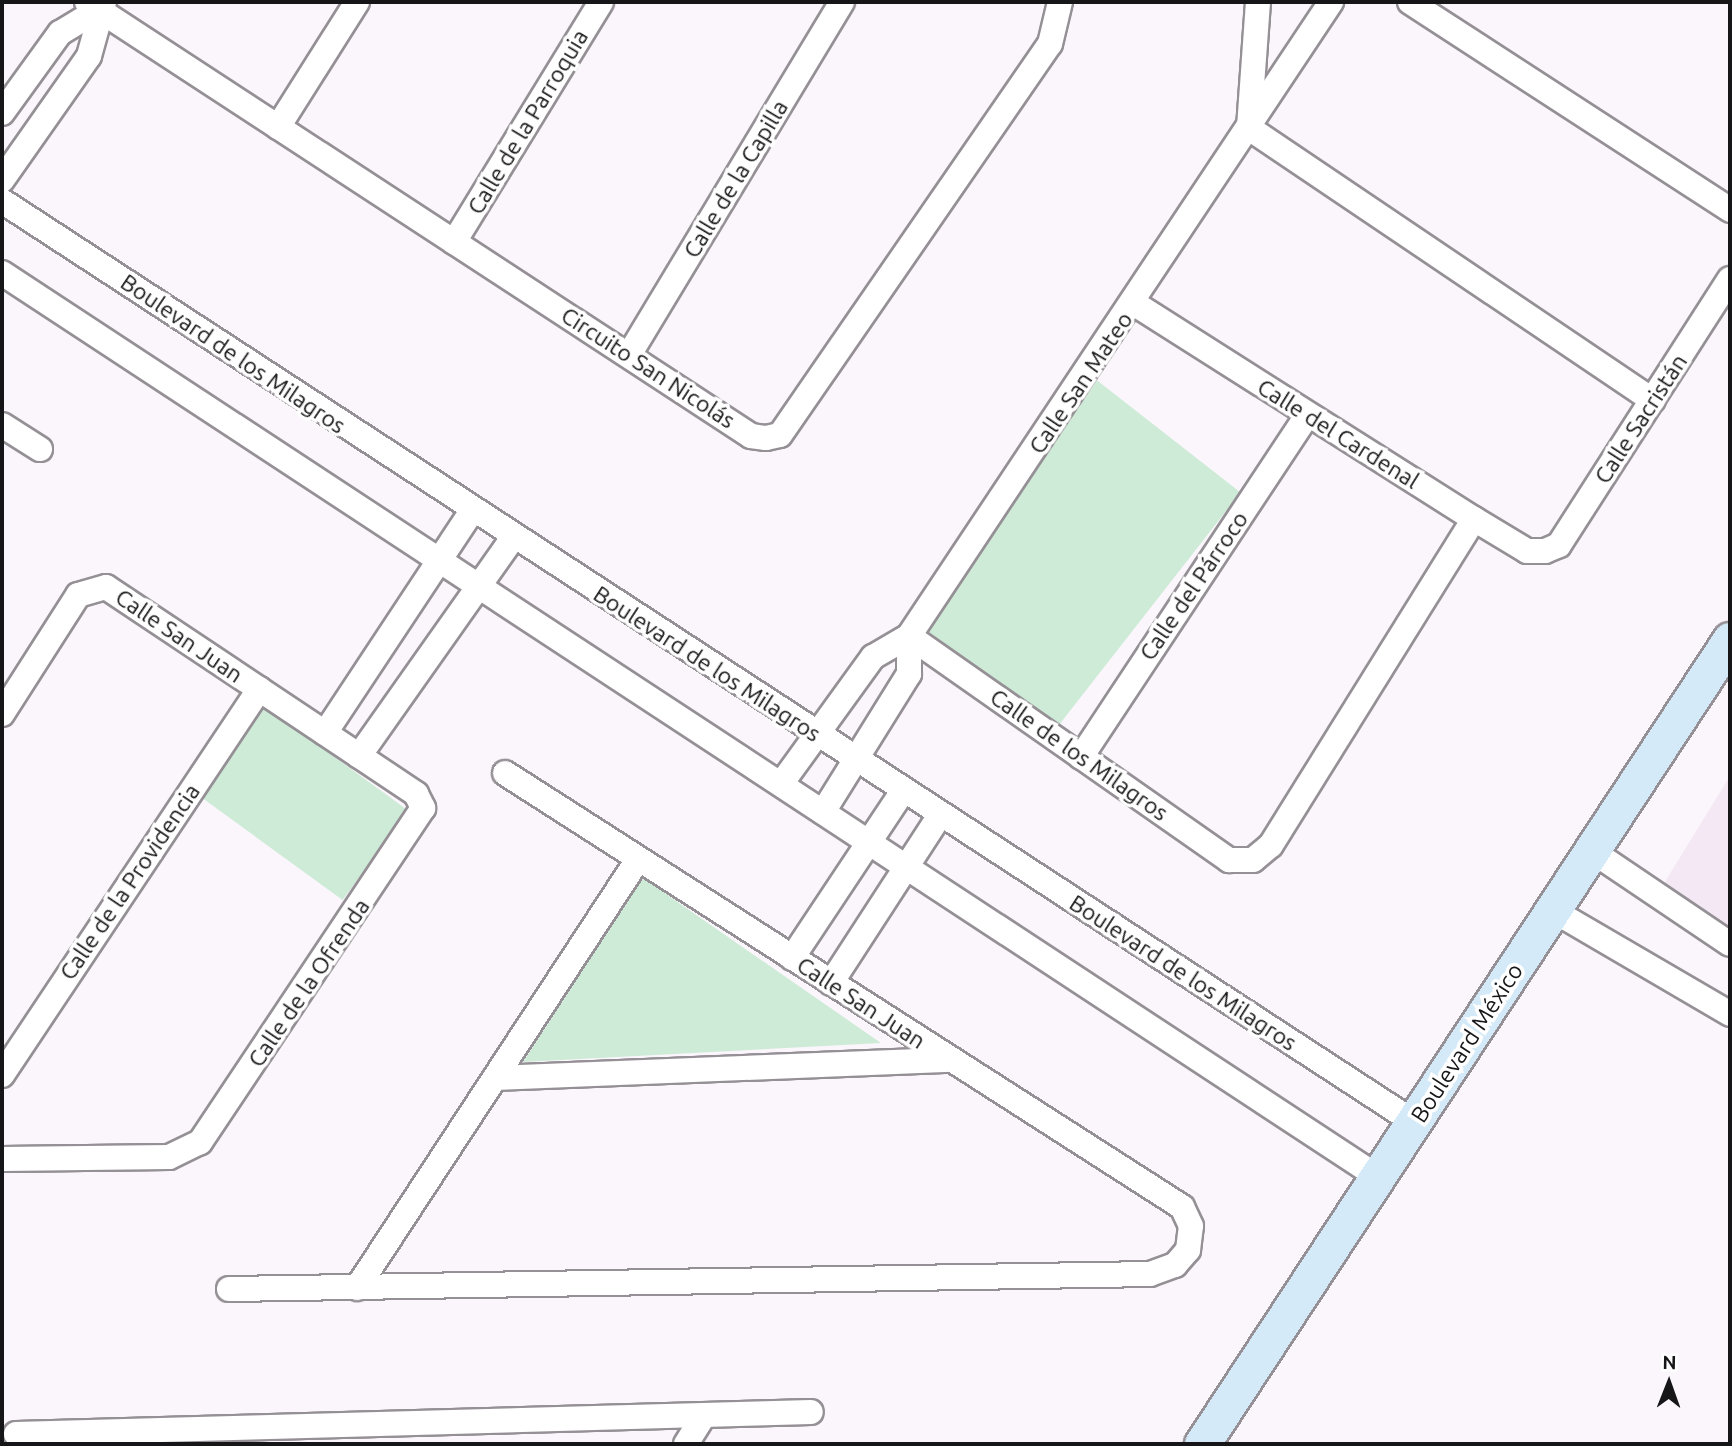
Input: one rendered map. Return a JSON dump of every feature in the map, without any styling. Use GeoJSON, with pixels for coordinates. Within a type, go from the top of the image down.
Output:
{"type":"FeatureCollection","features":[{"type":"Feature","properties":{"kind":"main road","name":"Boulevard México"},"geometry":{"type":"LineString","coordinates":[[1202,1444],[1730,640]]}},
{"type":"Feature","properties":{"kind":"street"},"geometry":{"type":"LineString","coordinates":[[278,127],[357,2]]}},
{"type":"Feature","properties":{"kind":"street","name":"Calle de la Parroquia"},"geometry":{"type":"LineString","coordinates":[[454,242],[601,2]]}},
{"type":"Feature","properties":{"kind":"street","name":"Calle de la Capilla"},"geometry":{"type":"LineString","coordinates":[[629,355],[842,2]]}},
{"type":"Feature","properties":{"kind":"street"},"geometry":{"type":"LineString","coordinates":[[1258,2],[1249,128],[1653,400]]}},
{"type":"Feature","properties":{"kind":"street","name":"Calle San Mateo"},"geometry":{"type":"LineString","coordinates":[[781,784],[873,657],[909,636],[1135,304],[1331,2]]}},
{"type":"Feature","properties":{"kind":"street"},"geometry":{"type":"LineString","coordinates":[[1410,2],[1730,210]]}},
{"type":"Feature","properties":{"kind":"street"},"geometry":{"type":"LineString","coordinates":[[2,113],[61,33],[96,4]]}},
{"type":"Feature","properties":{"kind":"street"},"geometry":{"type":"LineString","coordinates":[[2,180],[89,56],[96,4]]}},
{"type":"Feature","properties":{"kind":"street","name":"Circuito San Nicolás"},"geometry":{"type":"LineString","coordinates":[[96,4],[278,127],[751,436],[780,435],[1050,44],[1054,5]]}},
{"type":"Feature","properties":{"kind":"street","name":"Boulevard de los Milagros"},"geometry":{"type":"LineString","coordinates":[[2,201],[471,512],[1415,1123]]}},
{"type":"Feature","properties":{"kind":"street"},"geometry":{"type":"LineString","coordinates":[[2,273],[1378,1177]]}},
{"type":"Feature","properties":{"kind":"street","name":"Calle Sacristán"},"geometry":{"type":"LineString","coordinates":[[1545,551],[1559,545],[1730,279]]}},
{"type":"Feature","properties":{"kind":"street","name":"Calle del Cardenal"},"geometry":{"type":"LineString","coordinates":[[1135,304],[1307,415],[1527,551],[1545,551]]}},
{"type":"Feature","properties":{"kind":"street","name":"Calle del Párroco"},"geometry":{"type":"LineString","coordinates":[[1081,757],[1307,415]]}},
{"type":"Feature","properties":{"kind":"street"},"geometry":{"type":"LineString","coordinates":[[2,425],[40,449]]}},
{"type":"Feature","properties":{"kind":"street"},"geometry":{"type":"LineString","coordinates":[[325,733],[471,512]]}},
{"type":"Feature","properties":{"kind":"street","name":"Calle de los Milagros"},"geometry":{"type":"LineString","coordinates":[[909,636],[1229,860],[1253,860],[1270,845],[1474,519]]}},
{"type":"Feature","properties":{"kind":"street"},"geometry":{"type":"LineString","coordinates":[[359,756],[513,538]]}},
{"type":"Feature","properties":{"kind":"street","name":"Calle San Juan"},"geometry":{"type":"LineString","coordinates":[[2,714],[78,594],[91,587],[106,587],[416,794],[423,808]]}},
{"type":"Feature","properties":{"kind":"street"},"geometry":{"type":"LineString","coordinates":[[823,812],[858,761],[909,674],[909,636]]}},
{"type":"Feature","properties":{"kind":"street","name":"Calle de la Providencia"},"geometry":{"type":"LineString","coordinates":[[2,1075],[259,689]]}},
{"type":"Feature","properties":{"kind":"street","name":"Calle San Juan"},"geometry":{"type":"LineString","coordinates":[[357,1288],[1150,1275],[1175,1265],[1188,1250],[1191,1226],[1182,1207],[637,861],[505,773]]}},
{"type":"Feature","properties":{"kind":"street"},"geometry":{"type":"LineString","coordinates":[[792,958],[903,791]]}},
{"type":"Feature","properties":{"kind":"street","name":"Calle de la Ofrenda"},"geometry":{"type":"LineString","coordinates":[[2,1159],[187,1152],[200,1142],[423,808]]}},
{"type":"Feature","properties":{"kind":"street"},"geometry":{"type":"LineString","coordinates":[[831,984],[940,815]]}},
{"type":"Feature","properties":{"kind":"street"},"geometry":{"type":"LineString","coordinates":[[1592,851],[1730,944]]}},
{"type":"Feature","properties":{"kind":"street"},"geometry":{"type":"LineString","coordinates":[[229,1289],[357,1288],[637,861]]}},
{"type":"Feature","properties":{"kind":"street"},"geometry":{"type":"LineString","coordinates":[[1554,911],[1730,1014]]}},
{"type":"Feature","properties":{"kind":"street"},"geometry":{"type":"LineString","coordinates":[[495,1077],[951,1060]]}},
{"type":"Feature","properties":{"kind":"street"},"geometry":{"type":"LineString","coordinates":[[16,1434],[811,1412]]}},
{"type":"Feature","properties":{"kind":"street"},"geometry":{"type":"LineString","coordinates":[[686,1444],[704,1415]]}},
{"type":"Feature","properties":{"kind":"street"},"geometry":{"type":"LineString","coordinates":[[439,1444],[455,1422]]}},
{"type":"Feature","properties":{"kind":"shaded area"},"geometry":{"type":"Polygon","coordinates":[[[1730,776],[1730,956],[1650,906],[1730,776]]]}},
{"type":"Feature","properties":{"kind":"green space"},"geometry":{"type":"Polygon","coordinates":[[[1094,378],[1241,493],[1055,730],[908,616],[1094,378]]]}},
{"type":"Feature","properties":{"kind":"green space"},"geometry":{"type":"Polygon","coordinates":[[[263,705],[408,810],[343,900],[198,795],[263,705]]]}},
{"type":"Feature","properties":{"kind":"green space"},"geometry":{"type":"Polygon","coordinates":[[[643,878],[881,1043],[523,1062],[643,878]]]}}]}
